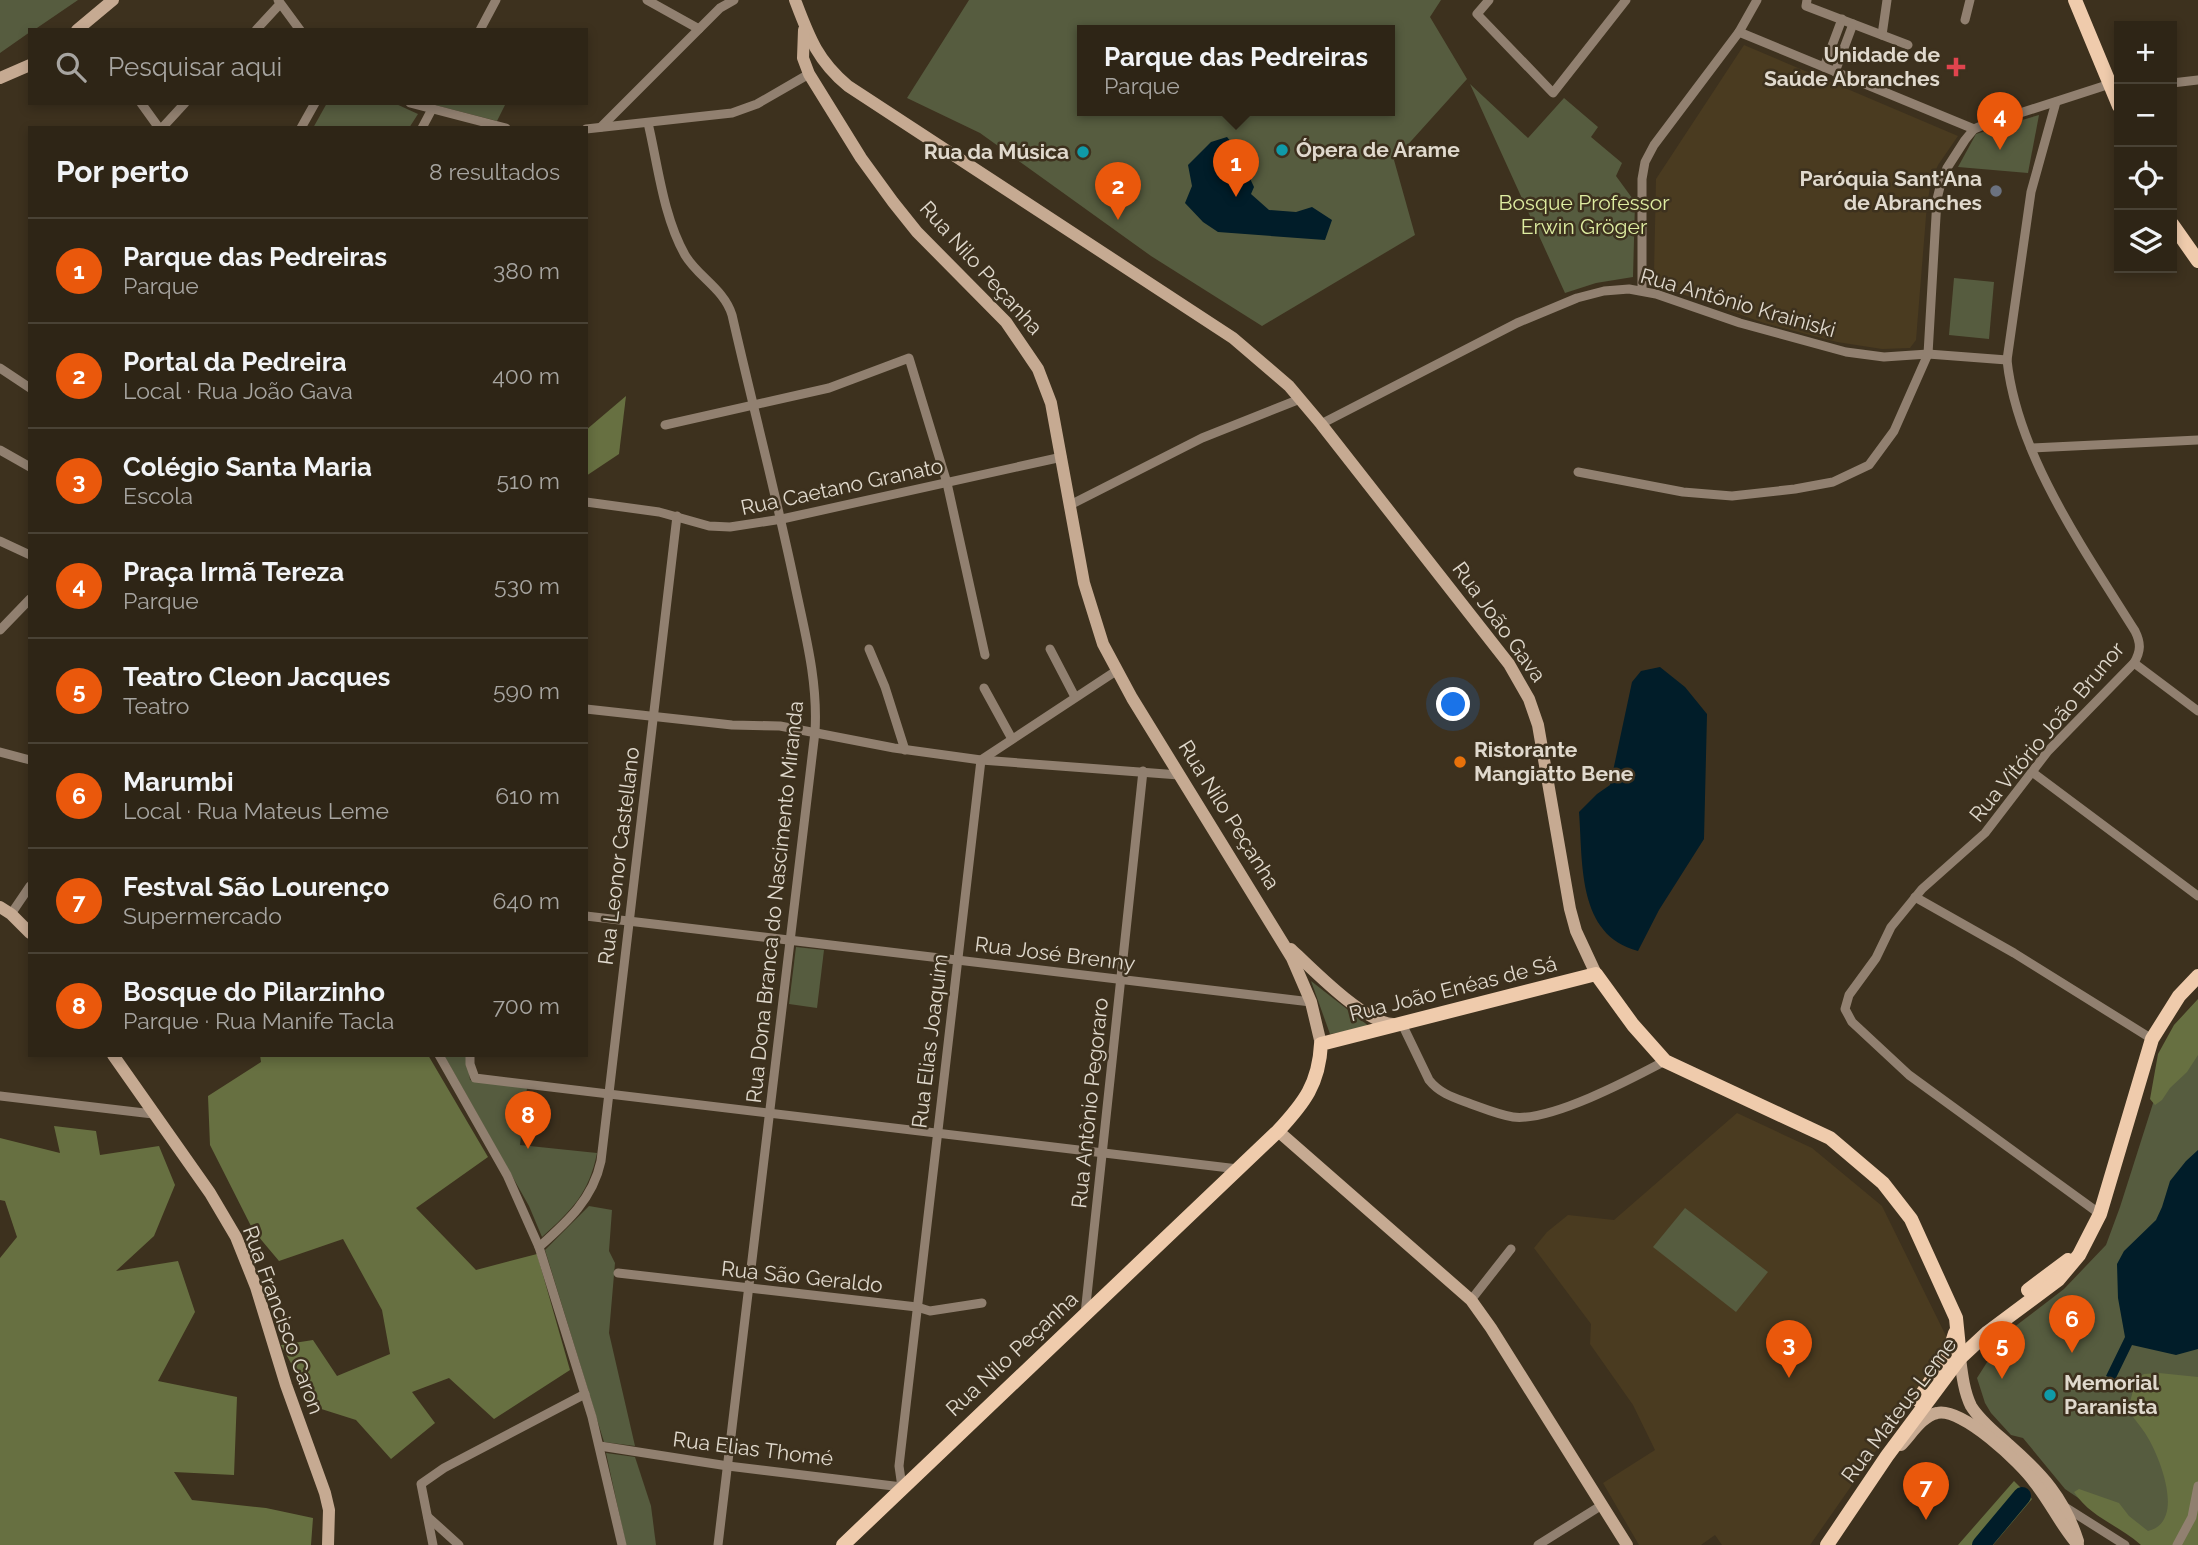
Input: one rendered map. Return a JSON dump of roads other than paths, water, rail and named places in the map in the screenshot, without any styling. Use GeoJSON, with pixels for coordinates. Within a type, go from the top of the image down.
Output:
{"type":"FeatureCollection","features":[{"type":"Feature","properties":{"kind":"main road"},"geometry":{"type":"LineString","coordinates":[[83,28],[113,0]]}},
{"type":"Feature","properties":{"kind":"main road","name":"Rua Nilo Peçanha"},"geometry":{"type":"LineString","coordinates":[[795,0],[805,27],[803,58],[809,74],[862,158],[899,210],[1006,322],[1030,354],[1051,403],[1079,559],[1090,607],[1103,644],[1116,671],[1281,939],[1311,1002],[1321,1044],[1318,1074],[1312,1088],[1278,1131],[843,1545]]}},
{"type":"Feature","properties":{"kind":"main road"},"geometry":{"type":"LineString","coordinates":[[2075,0],[2114,92]]}},
{"type":"Feature","properties":{"kind":"main road","name":"Rua João Gava"},"geometry":{"type":"LineString","coordinates":[[805,27],[824,64],[859,95],[1212,323],[1263,363],[1300,399],[1509,664],[1523,686],[1538,725],[1570,909],[1576,931],[1596,974],[1633,1025],[1665,1061],[1830,1138],[1872,1171],[1911,1219],[1958,1323],[1960,1358]]}},
{"type":"Feature","properties":{"kind":"main road"},"geometry":{"type":"LineString","coordinates":[[0,78],[28,66]]}},
{"type":"Feature","properties":{"kind":"main road"},"geometry":{"type":"LineString","coordinates":[[2177,231],[2198,261]]}},
{"type":"Feature","properties":{"kind":"main road"},"geometry":{"type":"LineString","coordinates":[[6,910],[28,931]]}},
{"type":"Feature","properties":{"kind":"main road"},"geometry":{"type":"LineString","coordinates":[[1281,939],[1329,985],[1374,1019],[1383,1023],[1402,1024]]}},
{"type":"Feature","properties":{"kind":"main road","name":"Rua João Enéas de Sá"},"geometry":{"type":"LineString","coordinates":[[1321,1044],[1596,974]]}},
{"type":"Feature","properties":{"kind":"main road","name":"Rua Mateus Leme"},"geometry":{"type":"LineString","coordinates":[[1827,1545],[1887,1456],[1960,1358],[1988,1332],[2058,1280],[2079,1255],[2100,1214],[2152,1039],[2179,996],[2198,976]]}},
{"type":"Feature","properties":{"kind":"main road","name":"Rua Francisco Caron"},"geometry":{"type":"LineString","coordinates":[[114,1057],[224,1215],[245,1259],[325,1493],[329,1519],[328,1545]]}},
{"type":"Feature","properties":{"kind":"main road"},"geometry":{"type":"LineString","coordinates":[[1278,1131],[1471,1300],[1492,1328],[1627,1545]]}},
{"type":"Feature","properties":{"kind":"main road","name":"Rua Mateus Leme"},"geometry":{"type":"LineString","coordinates":[[1958,1323],[1968,1329],[1978,1328],[2060,1266],[2079,1255]]}},
{"type":"Feature","properties":{"kind":"main road"},"geometry":{"type":"LineString","coordinates":[[1887,1456],[1901,1427],[1948,1355],[1958,1323]]}},
{"type":"Feature","properties":{"kind":"main road"},"geometry":{"type":"LineString","coordinates":[[1960,1358],[1971,1406],[2045,1478],[2065,1507],[2079,1545]]}},
{"type":"Feature","properties":{"kind":"main road"},"geometry":{"type":"LineString","coordinates":[[1887,1456],[1928,1416],[1941,1412],[1961,1417],[2033,1480],[2063,1527],[2079,1545]]}},
{"type":"Feature","properties":{"kind":"street"},"geometry":{"type":"LineString","coordinates":[[481,28],[496,0]]}},
{"type":"Feature","properties":{"kind":"street"},"geometry":{"type":"LineString","coordinates":[[647,0],[699,29]]}},
{"type":"Feature","properties":{"kind":"street"},"geometry":{"type":"LineString","coordinates":[[601,127],[722,4],[734,0]]}},
{"type":"Feature","properties":{"kind":"street"},"geometry":{"type":"LineString","coordinates":[[1489,0],[1477,14],[1553,93],[1626,0]]}},
{"type":"Feature","properties":{"kind":"street"},"geometry":{"type":"LineString","coordinates":[[1642,290],[1642,179],[1645,162],[1654,145],[1739,32],[1757,0]]}},
{"type":"Feature","properties":{"kind":"street"},"geometry":{"type":"LineString","coordinates":[[1807,0],[1806,6],[1816,5],[1853,24],[1908,45]]}},
{"type":"Feature","properties":{"kind":"street"},"geometry":{"type":"LineString","coordinates":[[1882,35],[1887,0]]}},
{"type":"Feature","properties":{"kind":"street"},"geometry":{"type":"LineString","coordinates":[[1965,20],[1970,0]]}},
{"type":"Feature","properties":{"kind":"street"},"geometry":{"type":"LineString","coordinates":[[258,28],[279,2],[298,28]]}},
{"type":"Feature","properties":{"kind":"street"},"geometry":{"type":"LineString","coordinates":[[1824,67],[1842,19]]}},
{"type":"Feature","properties":{"kind":"street"},"geometry":{"type":"LineString","coordinates":[[1835,72],[1853,24]]}},
{"type":"Feature","properties":{"kind":"street"},"geometry":{"type":"LineString","coordinates":[[1739,32],[1974,130]]}},
{"type":"Feature","properties":{"kind":"street"},"geometry":{"type":"LineString","coordinates":[[588,129],[717,116],[745,110],[809,74]]}},
{"type":"Feature","properties":{"kind":"street"},"geometry":{"type":"LineString","coordinates":[[2177,82],[2198,80]]}},
{"type":"Feature","properties":{"kind":"street"},"geometry":{"type":"LineString","coordinates":[[1578,472],[1717,496],[1795,489],[1833,482],[1869,465],[1886,444],[1910,400],[1928,354],[1937,199],[1947,168],[1974,130],[2001,118],[2110,84]]}},
{"type":"Feature","properties":{"kind":"street","name":"Rua Vitório João Brunor"},"geometry":{"type":"LineString","coordinates":[[2056,102],[2031,192],[2007,360],[2019,418],[2031,448],[2067,520],[2139,639],[2139,654],[2134,663],[2065,732],[1985,833],[1915,897],[1891,927],[1876,958],[1849,995],[1844,1009],[1852,1021],[1909,1074],[2100,1214]]}},
{"type":"Feature","properties":{"kind":"street"},"geometry":{"type":"LineString","coordinates":[[143,105],[158,126]]}},
{"type":"Feature","properties":{"kind":"street"},"geometry":{"type":"LineString","coordinates":[[162,126],[183,105]]}},
{"type":"Feature","properties":{"kind":"street"},"geometry":{"type":"LineString","coordinates":[[302,126],[314,105]]}},
{"type":"Feature","properties":{"kind":"street"},"geometry":{"type":"LineString","coordinates":[[415,105],[497,126]]}},
{"type":"Feature","properties":{"kind":"street"},"geometry":{"type":"LineString","coordinates":[[423,126],[431,111]]}},
{"type":"Feature","properties":{"kind":"street","name":"Rua Dona Branca do Nascimento Miranda"},"geometry":{"type":"LineString","coordinates":[[648,122],[667,204],[681,246],[730,309],[782,519],[813,673],[815,732],[718,1545]]}},
{"type":"Feature","properties":{"kind":"street","name":"Rua Antônio Krainiski"},"geometry":{"type":"LineString","coordinates":[[1321,424],[1534,315],[1590,294],[1616,289],[1642,290],[1740,323],[1827,348],[1884,357],[1928,354],[2007,360]]}},
{"type":"Feature","properties":{"kind":"street"},"geometry":{"type":"LineString","coordinates":[[665,425],[829,388],[909,358],[947,483],[985,655]]}},
{"type":"Feature","properties":{"kind":"street"},"geometry":{"type":"LineString","coordinates":[[0,368],[28,387]]}},
{"type":"Feature","properties":{"kind":"street"},"geometry":{"type":"LineString","coordinates":[[1070,505],[1202,438],[1300,399]]}},
{"type":"Feature","properties":{"kind":"street"},"geometry":{"type":"LineString","coordinates":[[2031,448],[2198,440]]}},
{"type":"Feature","properties":{"kind":"street"},"geometry":{"type":"LineString","coordinates":[[0,450],[28,466]]}},
{"type":"Feature","properties":{"kind":"street","name":"Rua Caetano Granato"},"geometry":{"type":"LineString","coordinates":[[588,502],[677,516],[709,526],[724,527],[782,519],[1062,457]]}},
{"type":"Feature","properties":{"kind":"street","name":"Rua Leonor Castellano"},"geometry":{"type":"LineString","coordinates":[[539,1247],[573,1216],[593,1188],[601,1161],[677,516]]}},
{"type":"Feature","properties":{"kind":"street"},"geometry":{"type":"LineString","coordinates":[[0,541],[28,554]]}},
{"type":"Feature","properties":{"kind":"street"},"geometry":{"type":"LineString","coordinates":[[0,630],[28,601]]}},
{"type":"Feature","properties":{"kind":"street"},"geometry":{"type":"LineString","coordinates":[[869,649],[885,687],[905,750]]}},
{"type":"Feature","properties":{"kind":"street"},"geometry":{"type":"LineString","coordinates":[[1050,649],[1075,697]]}},
{"type":"Feature","properties":{"kind":"street"},"geometry":{"type":"LineString","coordinates":[[2134,663],[2198,711]]}},
{"type":"Feature","properties":{"kind":"street"},"geometry":{"type":"LineString","coordinates":[[981,760],[1116,671]]}},
{"type":"Feature","properties":{"kind":"street"},"geometry":{"type":"LineString","coordinates":[[984,688],[1012,739]]}},
{"type":"Feature","properties":{"kind":"street"},"geometry":{"type":"LineString","coordinates":[[588,709],[732,725],[780,726],[905,750],[981,760],[1179,775]]}},
{"type":"Feature","properties":{"kind":"street"},"geometry":{"type":"LineString","coordinates":[[0,752],[28,759]]}},
{"type":"Feature","properties":{"kind":"street","name":"Rua Elias Joaquim"},"geometry":{"type":"LineString","coordinates":[[902,1487],[899,1466],[981,760]]}},
{"type":"Feature","properties":{"kind":"street","name":"Rua Antônio Pegoraro"},"geometry":{"type":"LineString","coordinates":[[1085,1314],[1143,771]]}},
{"type":"Feature","properties":{"kind":"street"},"geometry":{"type":"LineString","coordinates":[[2032,772],[2198,896]]}},
{"type":"Feature","properties":{"kind":"street"},"geometry":{"type":"LineString","coordinates":[[6,910],[28,888]]}},
{"type":"Feature","properties":{"kind":"street"},"geometry":{"type":"LineString","coordinates":[[1915,897],[2014,953],[2152,1039]]}},
{"type":"Feature","properties":{"kind":"street","name":"Rua José Brenny"},"geometry":{"type":"LineString","coordinates":[[588,915],[1311,1002]]}},
{"type":"Feature","properties":{"kind":"street"},"geometry":{"type":"LineString","coordinates":[[1402,1024],[1429,1080],[1436,1088],[1460,1100],[1513,1117],[1533,1116],[1566,1107],[1665,1061]]}},
{"type":"Feature","properties":{"kind":"street"},"geometry":{"type":"LineString","coordinates":[[440,1057],[507,1175],[539,1247],[600,1446],[622,1545]]}},
{"type":"Feature","properties":{"kind":"street"},"geometry":{"type":"LineString","coordinates":[[470,1057],[475,1078],[1238,1169]]}},
{"type":"Feature","properties":{"kind":"street"},"geometry":{"type":"LineString","coordinates":[[0,1096],[153,1114]]}},
{"type":"Feature","properties":{"kind":"street"},"geometry":{"type":"LineString","coordinates":[[1471,1300],[1511,1250]]}},
{"type":"Feature","properties":{"kind":"street","name":"Rua São Geraldo"},"geometry":{"type":"LineString","coordinates":[[618,1273],[917,1307],[930,1311],[982,1303]]}},
{"type":"Feature","properties":{"kind":"street"},"geometry":{"type":"LineString","coordinates":[[433,1545],[421,1484],[444,1468],[585,1394]]}},
{"type":"Feature","properties":{"kind":"street","name":"Rua Elias Thomé"},"geometry":{"type":"LineString","coordinates":[[600,1446],[728,1466],[902,1487]]}},
{"type":"Feature","properties":{"kind":"street"},"geometry":{"type":"LineString","coordinates":[[2177,1545],[2192,1517],[2198,1486]]}},
{"type":"Feature","properties":{"kind":"street"},"geometry":{"type":"LineString","coordinates":[[1538,1545],[1602,1505]]}},
{"type":"Feature","properties":{"kind":"street"},"geometry":{"type":"LineString","coordinates":[[2065,1507],[2125,1545]]}},
{"type":"Feature","properties":{"kind":"street"},"geometry":{"type":"LineString","coordinates":[[428,1517],[459,1545]]}},
{"type":"Feature","properties":{"kind":"water"},"geometry":{"type":"Polygon","coordinates":[[[1227,137],[1244,158],[1254,187],[1251,194],[1269,210],[1296,212],[1312,207],[1332,220],[1325,240],[1218,232],[1203,222],[1185,203],[1192,186],[1188,165],[1211,142],[1227,137]]]}},
{"type":"Feature","properties":{"kind":"water"},"geometry":{"type":"Polygon","coordinates":[[[1660,667],[1685,687],[1707,714],[1704,839],[1659,910],[1638,951],[1618,943],[1604,930],[1594,914],[1583,875],[1579,812],[1610,785],[1632,682],[1641,671],[1660,667]]]}},
{"type":"Feature","properties":{"kind":"water"},"geometry":{"type":"Polygon","coordinates":[[[2198,1150],[2198,1349],[2176,1355],[2132,1345],[2115,1380],[2106,1376],[2125,1337],[2118,1298],[2117,1264],[2124,1251],[2156,1220],[2170,1181],[2198,1150]]]}},
{"type":"Feature","properties":{"kind":"waterway"},"geometry":{"type":"LineString","coordinates":[[1981,1545],[2022,1496]]}},
{"type":"Feature","properties":{"kind":"place","name":"Unidade de Saúde Abranches"},"geometry":{"type":"Point","coordinates":[1956,67]}},
{"type":"Feature","properties":{"kind":"place","name":"Ópera de Arame"},"geometry":{"type":"Point","coordinates":[1282,150]}},
{"type":"Feature","properties":{"kind":"place","name":"Praça Irmã Tereza"},"geometry":{"type":"Point","coordinates":[2000,150]}},
{"type":"Feature","properties":{"kind":"place","name":"Rua da Música"},"geometry":{"type":"Point","coordinates":[1083,152]}},
{"type":"Feature","properties":{"kind":"place","name":"Paróquia Sant'Ana de Abranches"},"geometry":{"type":"Point","coordinates":[1996,191]}},
{"type":"Feature","properties":{"kind":"place","name":"Parque das Pedreiras"},"geometry":{"type":"Point","coordinates":[1236,197]}},
{"type":"Feature","properties":{"kind":"place","name":"Portal da Pedreira"},"geometry":{"type":"Point","coordinates":[1118,220]}},
{"type":"Feature","properties":{"kind":"place","name":"Ristorante Mangiatto Bene"},"geometry":{"type":"Point","coordinates":[1460,762]}},
{"type":"Feature","properties":{"kind":"place","name":"Bosque do Pilarzinho"},"geometry":{"type":"Point","coordinates":[528,1149]}},
{"type":"Feature","properties":{"kind":"place","name":"Marumbi"},"geometry":{"type":"Point","coordinates":[2072,1353]}},
{"type":"Feature","properties":{"kind":"place","name":"Colégio Santa Maria"},"geometry":{"type":"Point","coordinates":[1789,1378]}},
{"type":"Feature","properties":{"kind":"place","name":"Teatro Cleon Jacques"},"geometry":{"type":"Point","coordinates":[2002,1379]}},
{"type":"Feature","properties":{"kind":"place","name":"Memorial Paranista"},"geometry":{"type":"Point","coordinates":[2050,1395]}},
{"type":"Feature","properties":{"kind":"place","name":"Festval São Lourenço"},"geometry":{"type":"Point","coordinates":[1926,1520]}},
{"type":"Feature","properties":{"kind":"park label","name":"Bosque Professor Erwin Gröger"},"geometry":{"type":"Point","coordinates":[1584,215]}}]}
